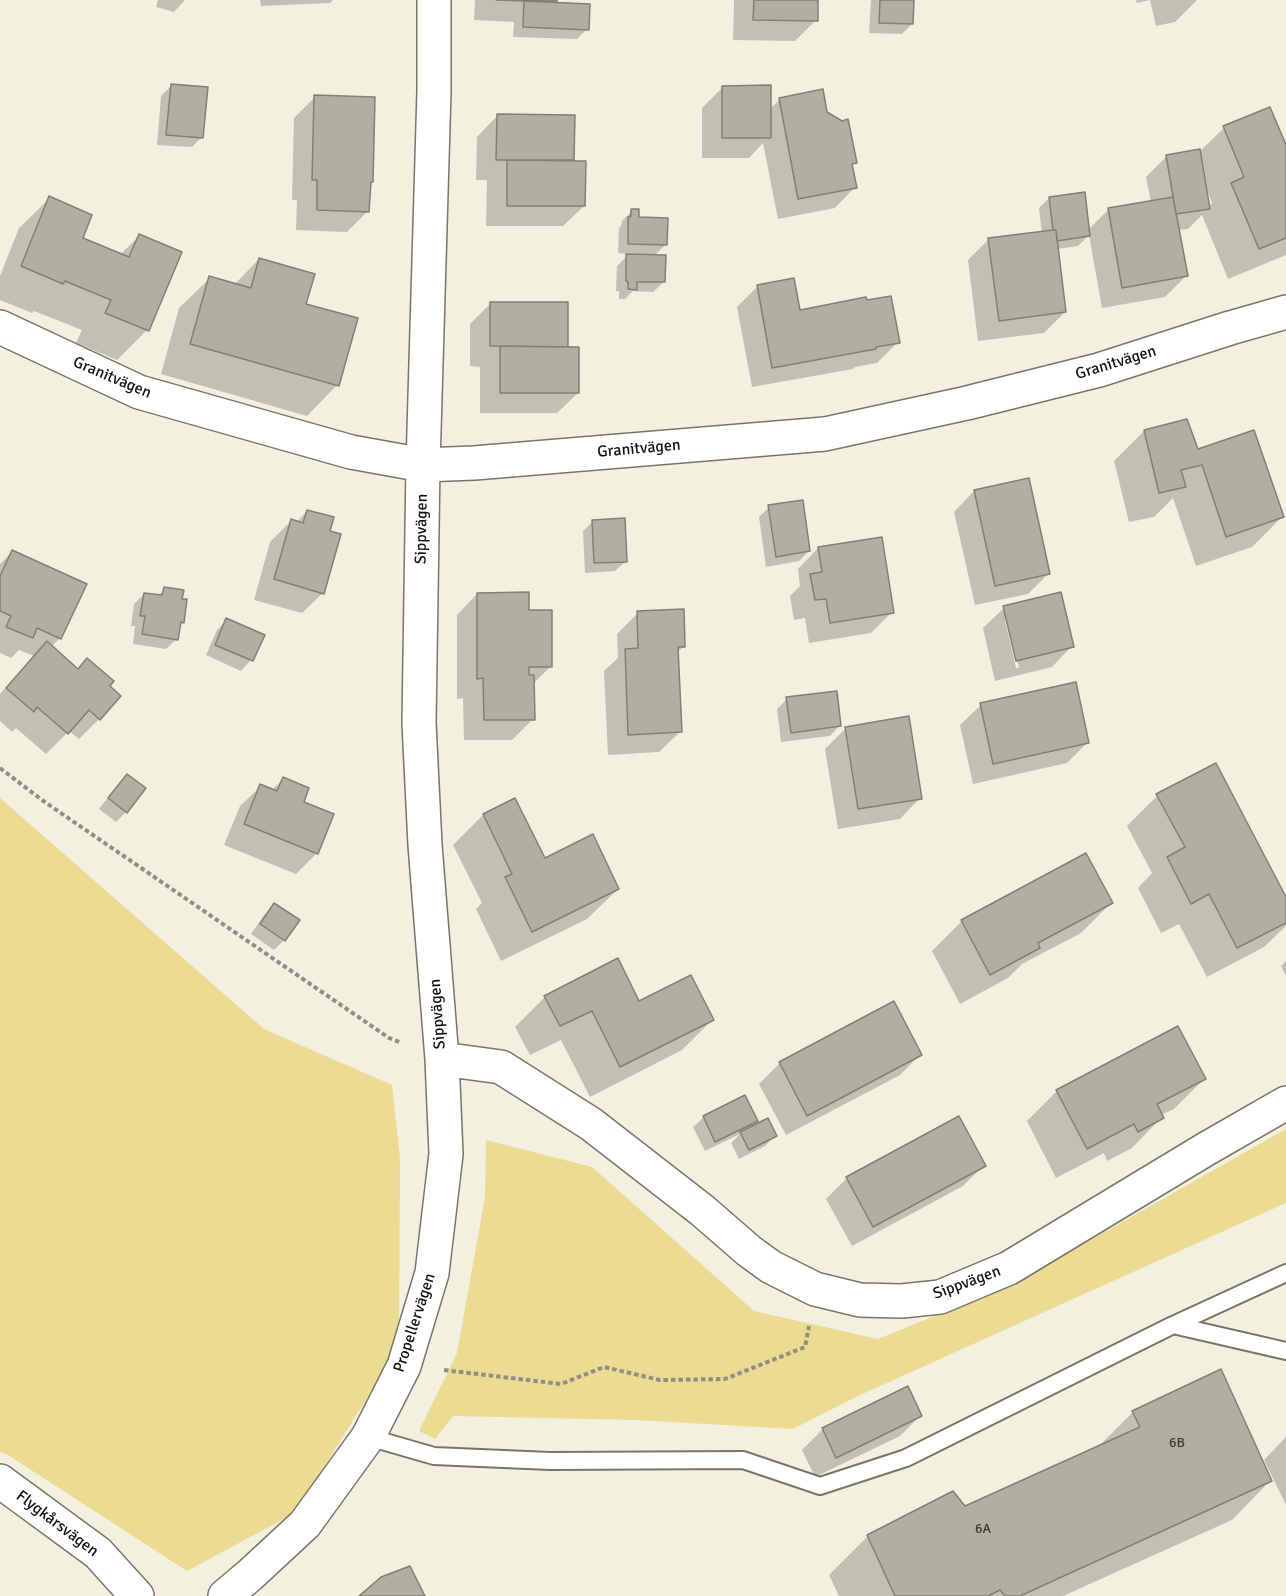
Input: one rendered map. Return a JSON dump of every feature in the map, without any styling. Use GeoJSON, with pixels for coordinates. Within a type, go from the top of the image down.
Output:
{"type":"FeatureCollection","features":[{"type":"Feature","properties":{"kind":"street","name":"Sippvägen"},"geometry":{"type":"LineString","coordinates":[[434,0],[434,92],[423,465],[419,723],[425,846],[442,1059],[501,1067],[591,1124],[771,1267],[815,1289],[860,1300],[902,1301],[939,1297],[1010,1268],[1286,1102]]}},
{"type":"Feature","properties":{"kind":"street","name":"Granitvägen"},"geometry":{"type":"LineString","coordinates":[[0,327],[139,392],[351,452],[423,465],[474,463],[825,434],[967,403],[1099,370],[1286,312]]}},
{"type":"Feature","properties":{"kind":"street","name":"Propellervägen"},"geometry":{"type":"LineString","coordinates":[[225,1596],[305,1524],[368,1437],[404,1366],[432,1273],[446,1154],[442,1059]]}},
{"type":"Feature","properties":{"kind":"street","name":"Flygkårsvägen"},"geometry":{"type":"LineString","coordinates":[[0,1481],[98,1553],[137,1596]]}},
{"type":"Feature","properties":{"kind":"lane"},"geometry":{"type":"LineString","coordinates":[[368,1437],[434,1456],[550,1461],[743,1460],[820,1486],[906,1458],[1173,1324],[1286,1273]]}},
{"type":"Feature","properties":{"kind":"lane"},"geometry":{"type":"LineString","coordinates":[[1173,1324],[1286,1351]]}},
{"type":"Feature","properties":{"kind":"path"},"geometry":{"type":"LineString","coordinates":[[0,768],[42,800],[389,1038],[442,1059]]}},
{"type":"Feature","properties":{"kind":"path"},"geometry":{"type":"LineString","coordinates":[[404,1366],[561,1384],[604,1367],[660,1380],[725,1379],[805,1347],[815,1289]]}},
{"type":"Feature","properties":{"kind":"shaded area"},"geometry":{"type":"Polygon","coordinates":[[[0,798],[264,1029],[392,1085],[400,1158],[399,1347],[295,1513],[187,1571],[0,1452],[0,798]]]}},
{"type":"Feature","properties":{"kind":"shaded area"},"geometry":{"type":"Polygon","coordinates":[[[1286,1129],[1286,1203],[858,1396],[793,1429],[636,1420],[453,1416],[435,1439],[419,1431],[457,1353],[485,1197],[486,1140],[592,1167],[754,1311],[878,1339],[1013,1284],[1286,1129]]]}},
{"type":"Feature","properties":{"kind":"building"},"geometry":{"type":"Polygon","coordinates":[[[496,0],[557,0],[557,2],[496,0]]]}},
{"type":"Feature","properties":{"kind":"building"},"geometry":{"type":"Polygon","coordinates":[[[754,0],[818,0],[818,21],[753,20],[754,0]]]}},
{"type":"Feature","properties":{"kind":"building"},"geometry":{"type":"Polygon","coordinates":[[[880,0],[914,0],[913,24],[879,23],[880,0]]]}},
{"type":"Feature","properties":{"kind":"building"},"geometry":{"type":"Polygon","coordinates":[[[524,1],[590,4],[589,30],[523,27],[524,1]]]}},
{"type":"Feature","properties":{"kind":"building"},"geometry":{"type":"Polygon","coordinates":[[[171,84],[208,87],[203,138],[166,135],[171,84]]]}},
{"type":"Feature","properties":{"kind":"building"},"geometry":{"type":"Polygon","coordinates":[[[771,85],[771,138],[722,138],[722,86],[771,85]]]}},
{"type":"Feature","properties":{"kind":"building"},"geometry":{"type":"Polygon","coordinates":[[[823,89],[827,112],[842,121],[848,119],[857,163],[852,164],[857,188],[798,199],[779,98],[823,89]]]}},
{"type":"Feature","properties":{"kind":"building"},"geometry":{"type":"Polygon","coordinates":[[[314,95],[375,97],[373,182],[371,182],[369,212],[317,210],[317,180],[312,180],[314,95]]]}},
{"type":"Feature","properties":{"kind":"building"},"geometry":{"type":"Polygon","coordinates":[[[1270,107],[1286,145],[1286,238],[1259,249],[1231,183],[1244,177],[1223,126],[1270,107]]]}},
{"type":"Feature","properties":{"kind":"building"},"geometry":{"type":"Polygon","coordinates":[[[497,114],[575,115],[574,160],[496,160],[497,114]]]}},
{"type":"Feature","properties":{"kind":"building"},"geometry":{"type":"Polygon","coordinates":[[[1200,149],[1210,209],[1176,214],[1166,155],[1200,149]]]}},
{"type":"Feature","properties":{"kind":"building"},"geometry":{"type":"Polygon","coordinates":[[[507,160],[586,161],[585,206],[507,206],[507,160]]]}},
{"type":"Feature","properties":{"kind":"building"},"geometry":{"type":"Polygon","coordinates":[[[1085,192],[1090,236],[1057,241],[1056,230],[1053,230],[1049,197],[1085,192]]]}},
{"type":"Feature","properties":{"kind":"building"},"geometry":{"type":"Polygon","coordinates":[[[49,196],[92,215],[83,238],[129,257],[139,234],[182,252],[149,331],[105,313],[111,300],[65,281],[63,284],[21,266],[49,196]]]}},
{"type":"Feature","properties":{"kind":"building"},"geometry":{"type":"Polygon","coordinates":[[[1173,197],[1188,276],[1122,288],[1108,208],[1173,197]]]}},
{"type":"Feature","properties":{"kind":"building"},"geometry":{"type":"Polygon","coordinates":[[[631,209],[639,209],[639,217],[668,218],[667,245],[628,244],[628,217],[631,216],[631,209]]]}},
{"type":"Feature","properties":{"kind":"building"},"geometry":{"type":"Polygon","coordinates":[[[1056,230],[1066,312],[999,321],[988,238],[1056,230]]]}},
{"type":"Feature","properties":{"kind":"building"},"geometry":{"type":"Polygon","coordinates":[[[626,254],[666,255],[665,282],[637,282],[637,290],[628,289],[626,254]]]}},
{"type":"Feature","properties":{"kind":"building"},"geometry":{"type":"Polygon","coordinates":[[[259,258],[315,274],[306,304],[358,318],[339,386],[190,344],[209,276],[251,288],[259,258]]]}},
{"type":"Feature","properties":{"kind":"building"},"geometry":{"type":"Polygon","coordinates":[[[794,278],[800,310],[866,297],[867,300],[891,296],[900,343],[772,368],[757,285],[794,278]]]}},
{"type":"Feature","properties":{"kind":"building"},"geometry":{"type":"Polygon","coordinates":[[[490,302],[568,302],[568,347],[490,346],[490,302]]]}},
{"type":"Feature","properties":{"kind":"building"},"geometry":{"type":"Polygon","coordinates":[[[500,346],[579,347],[579,393],[500,393],[500,346]]]}},
{"type":"Feature","properties":{"kind":"building"},"geometry":{"type":"Polygon","coordinates":[[[1187,419],[1198,449],[1254,430],[1284,517],[1226,537],[1202,465],[1181,470],[1186,487],[1159,493],[1144,430],[1187,419]]]}},
{"type":"Feature","properties":{"kind":"building"},"geometry":{"type":"Polygon","coordinates":[[[1029,478],[1050,574],[995,586],[974,490],[1029,478]]]}},
{"type":"Feature","properties":{"kind":"building"},"geometry":{"type":"Polygon","coordinates":[[[803,500],[810,551],[776,557],[768,505],[803,500]]]}},
{"type":"Feature","properties":{"kind":"building"},"geometry":{"type":"Polygon","coordinates":[[[307,510],[334,517],[330,531],[341,534],[324,594],[274,579],[291,519],[303,523],[307,510]]]}},
{"type":"Feature","properties":{"kind":"building"},"geometry":{"type":"Polygon","coordinates":[[[625,518],[627,562],[594,563],[592,520],[625,518]]]}},
{"type":"Feature","properties":{"kind":"building"},"geometry":{"type":"Polygon","coordinates":[[[882,537],[894,613],[830,623],[826,599],[815,600],[810,574],[822,572],[818,547],[882,537]]]}},
{"type":"Feature","properties":{"kind":"building"},"geometry":{"type":"Polygon","coordinates":[[[12,550],[87,584],[61,639],[37,628],[33,638],[6,627],[11,616],[0,611],[0,576],[12,550]]]}},
{"type":"Feature","properties":{"kind":"building"},"geometry":{"type":"Polygon","coordinates":[[[164,587],[184,590],[182,599],[187,599],[184,623],[181,622],[178,640],[142,634],[145,616],[140,616],[144,593],[162,595],[164,587]]]}},
{"type":"Feature","properties":{"kind":"building"},"geometry":{"type":"Polygon","coordinates":[[[529,592],[529,610],[552,610],[552,667],[529,667],[529,675],[534,675],[535,720],[484,720],[483,678],[477,679],[477,593],[529,592]]]}},
{"type":"Feature","properties":{"kind":"building"},"geometry":{"type":"Polygon","coordinates":[[[1061,592],[1074,647],[1016,661],[1003,606],[1061,592]]]}},
{"type":"Feature","properties":{"kind":"building"},"geometry":{"type":"Polygon","coordinates":[[[684,609],[685,647],[678,647],[682,732],[628,735],[625,649],[638,648],[637,611],[684,609]]]}},
{"type":"Feature","properties":{"kind":"building"},"geometry":{"type":"Polygon","coordinates":[[[226,618],[265,635],[253,661],[215,645],[226,618]]]}},
{"type":"Feature","properties":{"kind":"building"},"geometry":{"type":"Polygon","coordinates":[[[47,641],[78,669],[87,658],[114,681],[110,686],[121,696],[100,720],[89,710],[68,734],[37,707],[34,712],[6,688],[47,641]]]}},
{"type":"Feature","properties":{"kind":"building"},"geometry":{"type":"Polygon","coordinates":[[[1076,682],[1089,743],[993,764],[980,703],[1076,682]]]}},
{"type":"Feature","properties":{"kind":"building"},"geometry":{"type":"Polygon","coordinates":[[[837,691],[841,726],[791,733],[786,697],[837,691]]]}},
{"type":"Feature","properties":{"kind":"building"},"geometry":{"type":"Polygon","coordinates":[[[909,716],[922,799],[858,809],[845,727],[909,716]]]}},
{"type":"Feature","properties":{"kind":"building"},"geometry":{"type":"Polygon","coordinates":[[[1216,763],[1286,897],[1286,923],[1237,948],[1209,894],[1191,904],[1167,857],[1185,847],[1156,794],[1216,763]]]}},
{"type":"Feature","properties":{"kind":"building"},"geometry":{"type":"Polygon","coordinates":[[[127,774],[146,788],[127,813],[108,798],[127,774]]]}},
{"type":"Feature","properties":{"kind":"building"},"geometry":{"type":"Polygon","coordinates":[[[283,777],[309,788],[304,802],[334,814],[318,854],[244,824],[260,784],[277,791],[283,777]]]}},
{"type":"Feature","properties":{"kind":"building"},"geometry":{"type":"Polygon","coordinates":[[[515,798],[545,858],[593,834],[619,889],[532,932],[505,877],[512,874],[483,814],[515,798]]]}},
{"type":"Feature","properties":{"kind":"building"},"geometry":{"type":"Polygon","coordinates":[[[1086,853],[1113,903],[1038,943],[1040,948],[990,975],[961,920],[1086,853]]]}},
{"type":"Feature","properties":{"kind":"building"},"geometry":{"type":"Polygon","coordinates":[[[274,903],[300,920],[285,941],[260,924],[274,903]]]}},
{"type":"Feature","properties":{"kind":"building"},"geometry":{"type":"Polygon","coordinates":[[[618,958],[639,1001],[691,975],[714,1020],[620,1067],[592,1011],[560,1026],[544,996],[618,958]]]}},
{"type":"Feature","properties":{"kind":"building"},"geometry":{"type":"Polygon","coordinates":[[[894,1001],[922,1055],[807,1116],[779,1062],[894,1001]]]}},
{"type":"Feature","properties":{"kind":"building"},"geometry":{"type":"Polygon","coordinates":[[[1178,1026],[1206,1079],[1157,1104],[1164,1118],[1138,1132],[1134,1124],[1087,1149],[1056,1090],[1178,1026]]]}},
{"type":"Feature","properties":{"kind":"building"},"geometry":{"type":"Polygon","coordinates":[[[745,1095],[758,1121],[715,1142],[703,1116],[745,1095]]]}},
{"type":"Feature","properties":{"kind":"building"},"geometry":{"type":"Polygon","coordinates":[[[959,1116],[986,1166],[873,1227],[846,1177],[959,1116]]]}},
{"type":"Feature","properties":{"kind":"building"},"geometry":{"type":"Polygon","coordinates":[[[768,1118],[777,1136],[749,1150],[740,1132],[768,1118]]]}},
{"type":"Feature","properties":{"kind":"building"},"geometry":{"type":"Polygon","coordinates":[[[1221,1369],[1272,1481],[1020,1596],[1005,1596],[1000,1590],[988,1596],[895,1596],[867,1535],[953,1491],[965,1506],[1140,1427],[1132,1411],[1221,1369]]]}},
{"type":"Feature","properties":{"kind":"building"},"geometry":{"type":"Polygon","coordinates":[[[908,1386],[922,1416],[836,1458],[822,1428],[908,1386]]]}},
{"type":"Feature","properties":{"kind":"building"},"geometry":{"type":"Polygon","coordinates":[[[410,1566],[425,1596],[359,1596],[381,1577],[410,1566]]]}}]}
